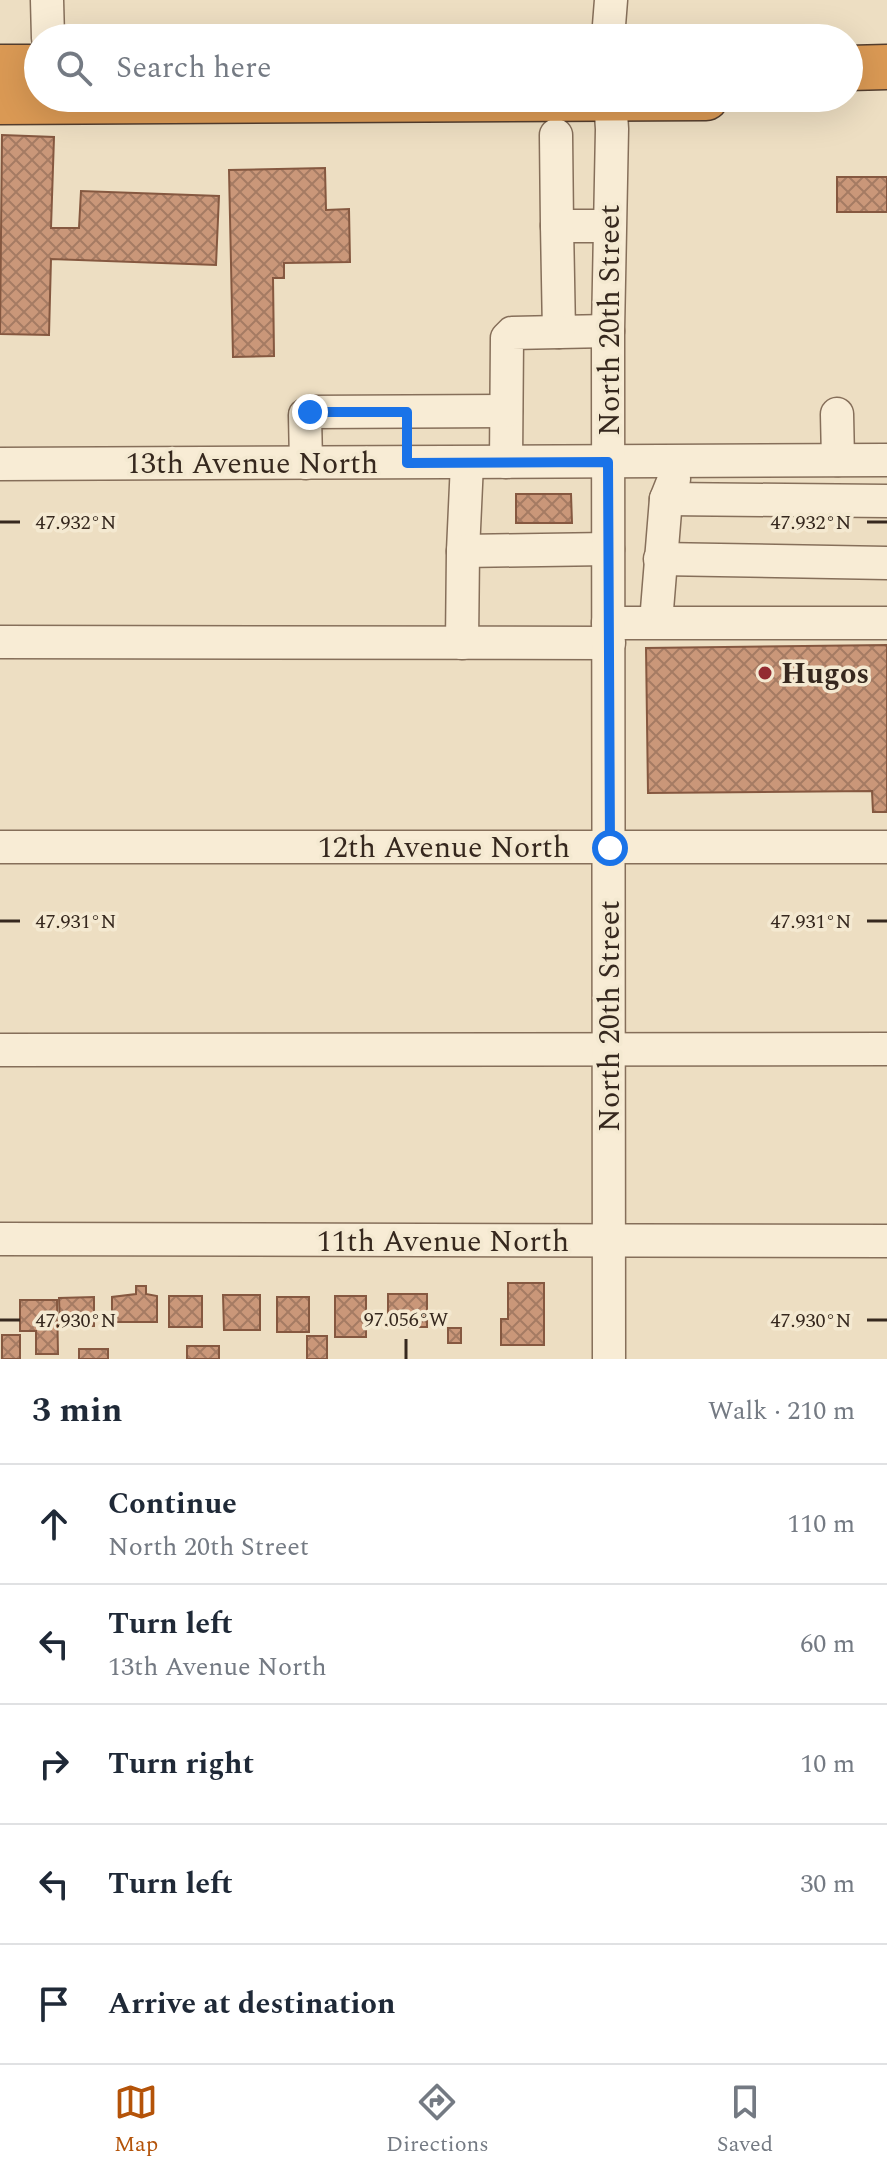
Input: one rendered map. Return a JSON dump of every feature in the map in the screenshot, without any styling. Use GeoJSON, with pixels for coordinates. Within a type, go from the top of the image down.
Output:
{"type":"FeatureCollection","features":[{"type":"Feature","properties":{"kind":"highway"},"geometry":{"type":"LineString","coordinates":[[0,67],[24,67]]}},
{"type":"Feature","properties":{"kind":"highway"},"geometry":{"type":"LineString","coordinates":[[863,68],[887,67]]}},
{"type":"Feature","properties":{"kind":"highway"},"geometry":{"type":"LineString","coordinates":[[863,97],[887,97]]}},
{"type":"Feature","properties":{"kind":"highway"},"geometry":{"type":"LineString","coordinates":[[0,102],[24,102]]}},
{"type":"Feature","properties":{"kind":"street"},"geometry":{"type":"LineString","coordinates":[[47,0],[48,24]]}},
{"type":"Feature","properties":{"kind":"street"},"geometry":{"type":"LineString","coordinates":[[609,24],[611,0]]}},
{"type":"Feature","properties":{"kind":"street","name":"North 20th Street"},"geometry":{"type":"LineString","coordinates":[[609,1359],[608,226],[611,112]]}},
{"type":"Feature","properties":{"kind":"street"},"geometry":{"type":"LineString","coordinates":[[556,135],[559,332]]}},
{"type":"Feature","properties":{"kind":"street"},"geometry":{"type":"LineString","coordinates":[[557,226],[608,226]]}},
{"type":"Feature","properties":{"kind":"street"},"geometry":{"type":"LineString","coordinates":[[506,462],[507,338],[512,333],[608,331]]}},
{"type":"Feature","properties":{"kind":"street"},"geometry":{"type":"LineString","coordinates":[[306,463],[305,415],[310,412],[506,411]]}},
{"type":"Feature","properties":{"kind":"street"},"geometry":{"type":"LineString","coordinates":[[407,412],[407,463]]}},
{"type":"Feature","properties":{"kind":"street"},"geometry":{"type":"LineString","coordinates":[[837,414],[838,460]]}},
{"type":"Feature","properties":{"kind":"street","name":"13th Avenue North"},"geometry":{"type":"LineString","coordinates":[[0,464],[887,460]]}},
{"type":"Feature","properties":{"kind":"street"},"geometry":{"type":"LineString","coordinates":[[656,622],[666,499],[682,461]]}},
{"type":"Feature","properties":{"kind":"street"},"geometry":{"type":"LineString","coordinates":[[462,643],[467,463]]}},
{"type":"Feature","properties":{"kind":"street"},"geometry":{"type":"LineString","coordinates":[[666,499],[887,501]]}},
{"type":"Feature","properties":{"kind":"street"},"geometry":{"type":"LineString","coordinates":[[463,551],[608,549]]}},
{"type":"Feature","properties":{"kind":"street"},"geometry":{"type":"LineString","coordinates":[[660,559],[887,563]]}},
{"type":"Feature","properties":{"kind":"street"},"geometry":{"type":"LineString","coordinates":[[0,642],[462,643],[609,633],[656,622],[887,623]]}},
{"type":"Feature","properties":{"kind":"street","name":"12th Avenue North"},"geometry":{"type":"LineString","coordinates":[[0,847],[887,847]]}},
{"type":"Feature","properties":{"kind":"street"},"geometry":{"type":"LineString","coordinates":[[0,1050],[887,1049]]}},
{"type":"Feature","properties":{"kind":"street","name":"11th Avenue North"},"geometry":{"type":"LineString","coordinates":[[0,1239],[887,1241]]}},
{"type":"Feature","properties":{"kind":"building"},"geometry":{"type":"Polygon","coordinates":[[[2,135],[54,137],[51,228],[79,228],[81,191],[219,196],[216,265],[51,259],[49,335],[0,334],[2,135]]]}},
{"type":"Feature","properties":{"kind":"building"},"geometry":{"type":"Polygon","coordinates":[[[325,168],[326,210],[349,209],[350,262],[284,263],[284,278],[273,278],[274,356],[233,357],[229,170],[325,168]]]}},
{"type":"Feature","properties":{"kind":"building"},"geometry":{"type":"Polygon","coordinates":[[[837,177],[887,177],[887,212],[837,212],[837,177]]]}},
{"type":"Feature","properties":{"kind":"building"},"geometry":{"type":"Polygon","coordinates":[[[516,494],[571,494],[572,523],[516,523],[516,494]]]}},
{"type":"Feature","properties":{"kind":"building"},"geometry":{"type":"Polygon","coordinates":[[[887,645],[887,812],[873,812],[872,791],[648,793],[646,648],[887,645]]]}},
{"type":"Feature","properties":{"kind":"building"},"geometry":{"type":"Polygon","coordinates":[[[508,1283],[544,1283],[544,1345],[501,1345],[501,1319],[508,1319],[508,1283]]]}},
{"type":"Feature","properties":{"kind":"building"},"geometry":{"type":"Polygon","coordinates":[[[136,1286],[146,1286],[146,1294],[157,1296],[157,1322],[112,1322],[112,1297],[136,1294],[136,1286]]]}},
{"type":"Feature","properties":{"kind":"building"},"geometry":{"type":"Polygon","coordinates":[[[388,1294],[427,1294],[427,1327],[388,1327],[388,1294]]]}},
{"type":"Feature","properties":{"kind":"building"},"geometry":{"type":"Polygon","coordinates":[[[223,1295],[260,1295],[260,1330],[224,1330],[223,1295]]]}},
{"type":"Feature","properties":{"kind":"building"},"geometry":{"type":"Polygon","coordinates":[[[169,1296],[202,1296],[202,1327],[169,1327],[169,1296]]]}},
{"type":"Feature","properties":{"kind":"building"},"geometry":{"type":"Polygon","coordinates":[[[335,1296],[366,1296],[366,1337],[335,1337],[335,1296]]]}},
{"type":"Feature","properties":{"kind":"building"},"geometry":{"type":"Polygon","coordinates":[[[94,1297],[94,1326],[60,1326],[59,1298],[94,1297]]]}},
{"type":"Feature","properties":{"kind":"building"},"geometry":{"type":"Polygon","coordinates":[[[277,1297],[309,1297],[309,1332],[277,1332],[277,1297]]]}},
{"type":"Feature","properties":{"kind":"building"},"geometry":{"type":"Polygon","coordinates":[[[20,1300],[57,1300],[58,1354],[36,1354],[36,1331],[20,1331],[20,1300]]]}},
{"type":"Feature","properties":{"kind":"building"},"geometry":{"type":"Polygon","coordinates":[[[448,1328],[461,1328],[461,1343],[448,1343],[448,1328]]]}},
{"type":"Feature","properties":{"kind":"building"},"geometry":{"type":"Polygon","coordinates":[[[2,1335],[20,1335],[20,1359],[2,1359],[2,1335]]]}},
{"type":"Feature","properties":{"kind":"building"},"geometry":{"type":"Polygon","coordinates":[[[307,1336],[327,1336],[327,1359],[307,1359],[307,1336]]]}},
{"type":"Feature","properties":{"kind":"building"},"geometry":{"type":"Polygon","coordinates":[[[187,1346],[219,1346],[219,1359],[187,1359],[187,1346]]]}},
{"type":"Feature","properties":{"kind":"building"},"geometry":{"type":"Polygon","coordinates":[[[79,1349],[108,1349],[108,1359],[79,1359],[79,1349]]]}},
{"type":"Feature","properties":{"kind":"place","name":"Hugos"},"geometry":{"type":"Point","coordinates":[765,673]}},
{"type":"Feature","properties":{"kind":"route"},"geometry":{"type":"LineString","coordinates":[[310,412],[407,412],[407,463],[608,462],[610,848]]}}]}
